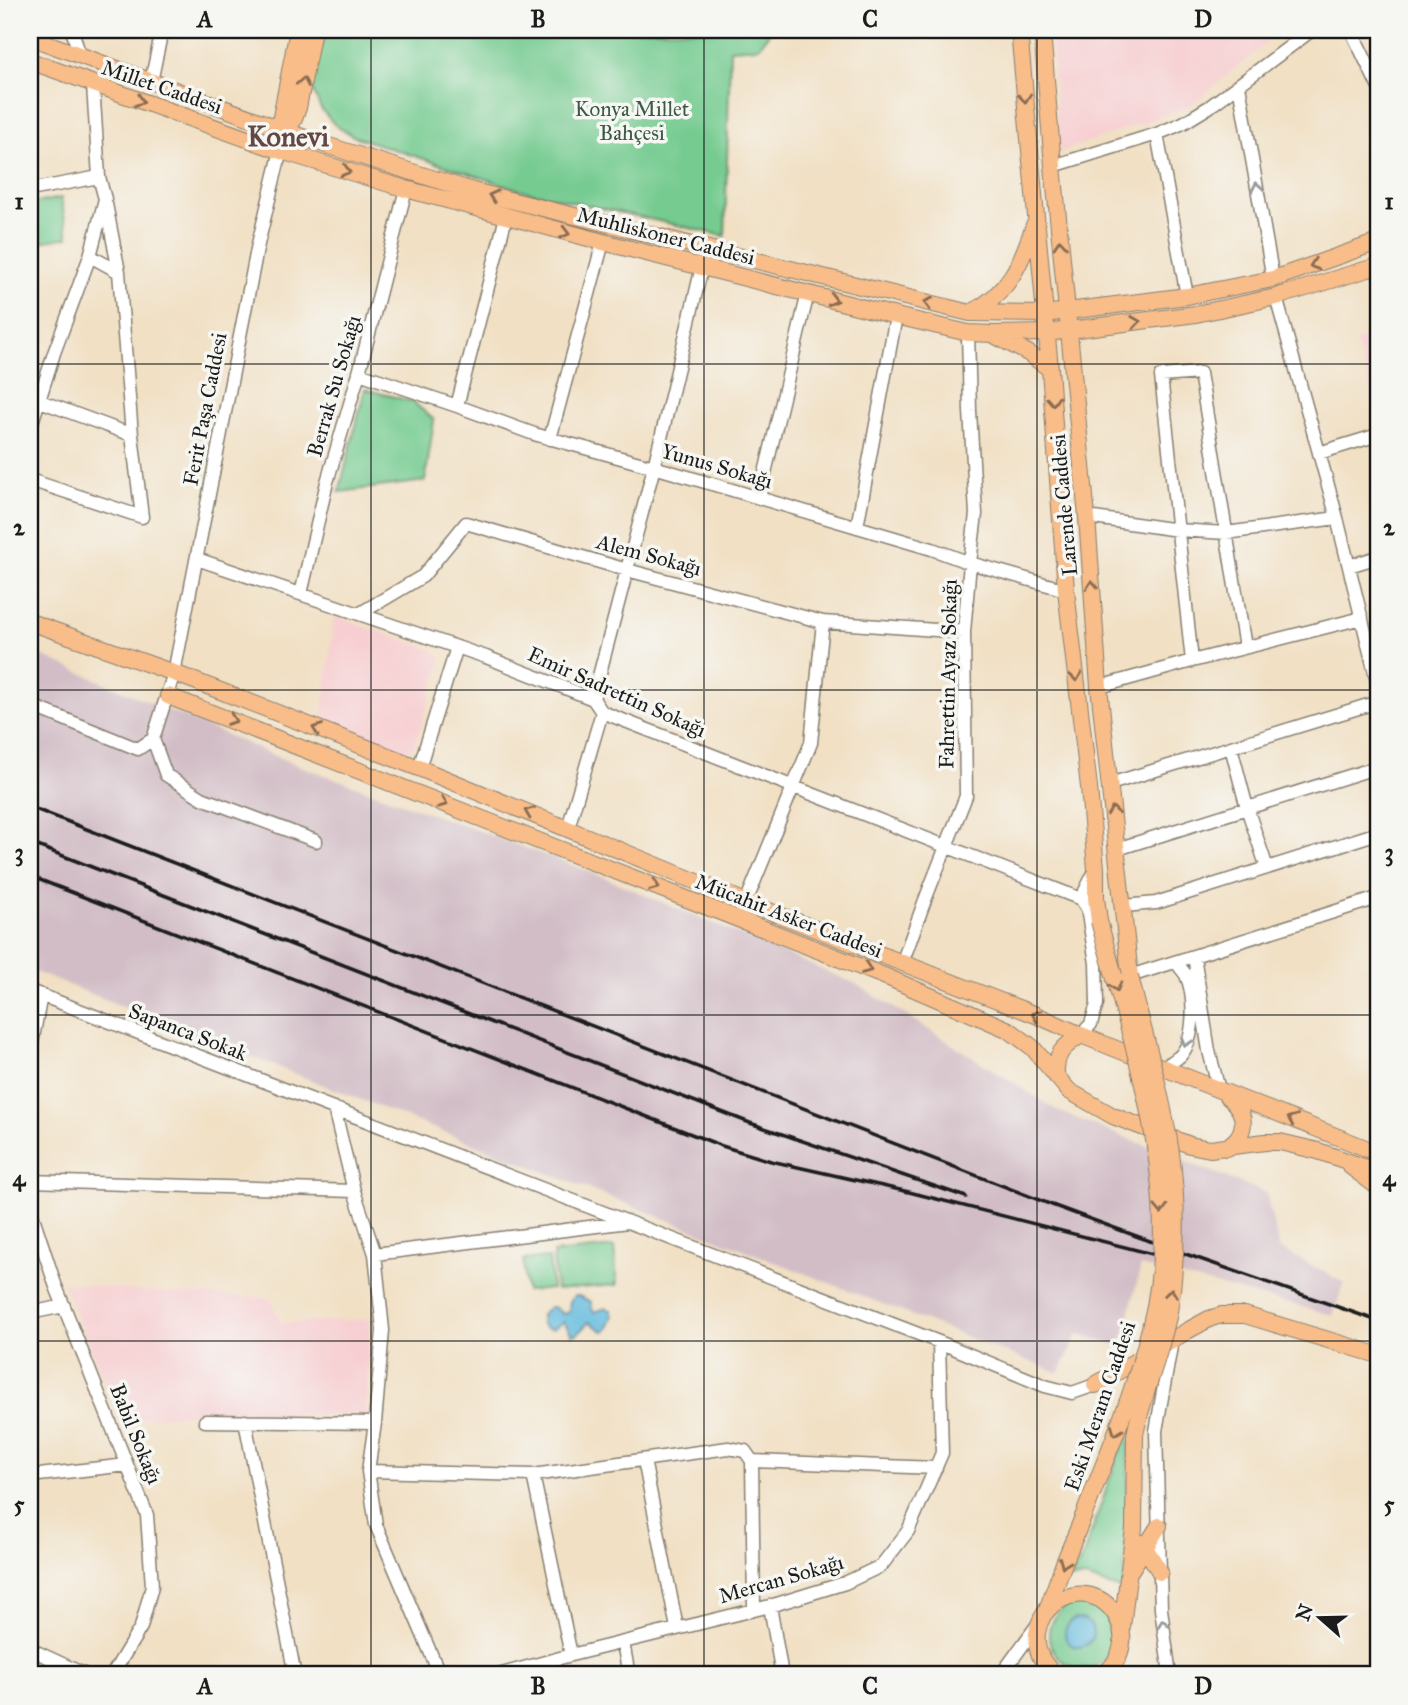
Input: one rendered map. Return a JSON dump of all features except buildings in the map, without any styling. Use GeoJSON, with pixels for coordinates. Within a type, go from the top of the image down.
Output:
{"type":"FeatureCollection","features":[{"type":"Feature","properties":{"kind":"main road","name":"Ferit Paşa Caddesi"},"geometry":{"type":"LineString","coordinates":[[286,130],[281,117],[298,30]]}},
{"type":"Feature","properties":{"kind":"main road","name":"Ferit Paşa Caddesi"},"geometry":{"type":"LineString","coordinates":[[286,130],[298,108],[313,30]]}},
{"type":"Feature","properties":{"kind":"main road","name":"Larende Caddesi"},"geometry":{"type":"LineString","coordinates":[[1019,30],[1050,369],[1066,590],[1096,869],[1088,899],[1099,921]]}},
{"type":"Feature","properties":{"kind":"main road","name":"Larende Caddesi"},"geometry":{"type":"LineString","coordinates":[[1042,30],[1087,517],[1099,687],[1130,976]]}},
{"type":"Feature","properties":{"kind":"main road","name":"Millet Caddesi"},"geometry":{"type":"LineString","coordinates":[[30,37],[286,130]]}},
{"type":"Feature","properties":{"kind":"main road","name":"Millet Caddesi"},"geometry":{"type":"LineString","coordinates":[[30,61],[281,151]]}},
{"type":"Feature","properties":{"kind":"main road","name":"Muhliskoner Caddesi"},"geometry":{"type":"LineString","coordinates":[[286,130],[316,142],[473,191],[970,313],[1044,314],[1187,296],[1273,278],[1378,242]]}},
{"type":"Feature","properties":{"kind":"main road","name":"Muhliskoner Caddesi"},"geometry":{"type":"LineString","coordinates":[[281,151],[506,218],[968,332],[1046,333],[1196,314],[1276,297],[1378,266]]}},
{"type":"Feature","properties":{"kind":"main road"},"geometry":{"type":"LineString","coordinates":[[970,313],[986,305],[1012,276],[1037,216]]}},
{"type":"Feature","properties":{"kind":"main road"},"geometry":{"type":"LineString","coordinates":[[1072,362],[1086,340],[1111,326]]}},
{"type":"Feature","properties":{"kind":"main road"},"geometry":{"type":"LineString","coordinates":[[994,334],[1050,369]]}},
{"type":"Feature","properties":{"kind":"main road","name":"Mücahit Asker Caddesi"},"geometry":{"type":"LineString","coordinates":[[30,622],[174,673],[419,768],[746,902],[1378,1153]]}},
{"type":"Feature","properties":{"kind":"main road","name":"Mücahit Asker Caddesi"},"geometry":{"type":"LineString","coordinates":[[168,695],[889,978],[1009,1030],[1032,1047],[1069,1091],[1114,1116],[1190,1145],[1210,1149],[1257,1143],[1296,1144],[1378,1172]]}},
{"type":"Feature","properties":{"kind":"main road","name":"Eski Meram Caddesi"},"geometry":{"type":"LineString","coordinates":[[1056,1675],[1039,1654],[1036,1637],[1137,1377],[1155,1303],[1161,1241],[1160,1188],[1153,1136],[1140,1075],[1099,921]]}},
{"type":"Feature","properties":{"kind":"main road","name":"Eski Meram Caddesi"},"geometry":{"type":"LineString","coordinates":[[1120,1675],[1122,1628],[1134,1528],[1136,1435],[1138,1420],[1159,1356],[1168,1313],[1174,1269],[1175,1220],[1173,1172],[1167,1131],[1130,976]]}},
{"type":"Feature","properties":{"kind":"main road"},"geometry":{"type":"LineString","coordinates":[[1056,1076],[1055,1063],[1061,1051],[1081,1035]]}},
{"type":"Feature","properties":{"kind":"main road"},"geometry":{"type":"LineString","coordinates":[[1219,1090],[1235,1102],[1242,1114],[1242,1126],[1238,1136],[1226,1148]]}},
{"type":"Feature","properties":{"kind":"main road"},"geometry":{"type":"LineString","coordinates":[[1335,1137],[1378,1142]]}},
{"type":"Feature","properties":{"kind":"main road"},"geometry":{"type":"LineString","coordinates":[[1340,1158],[1378,1186]]}},
{"type":"Feature","properties":{"kind":"main road"},"geometry":{"type":"LineString","coordinates":[[1095,1385],[1209,1319],[1221,1315],[1245,1315],[1378,1355]]}},
{"type":"Feature","properties":{"kind":"main road"},"geometry":{"type":"LineString","coordinates":[[1128,1573],[1159,1526]]}},
{"type":"Feature","properties":{"kind":"main road"},"geometry":{"type":"LineString","coordinates":[[1134,1528],[1160,1572]]}},
{"type":"Feature","properties":{"kind":"main road"},"geometry":{"type":"LineString","coordinates":[[1044,1616],[1060,1600],[1077,1595],[1094,1597],[1114,1612],[1122,1628]]}},
{"type":"Feature","properties":{"kind":"main road"},"geometry":{"type":"LineString","coordinates":[[1103,1675],[1120,1656]]}},
{"type":"Feature","properties":{"kind":"street"},"geometry":{"type":"LineString","coordinates":[[72,30],[80,56]]}},
{"type":"Feature","properties":{"kind":"street"},"geometry":{"type":"LineString","coordinates":[[151,82],[162,30]]}},
{"type":"Feature","properties":{"kind":"street"},"geometry":{"type":"LineString","coordinates":[[1053,166],[1157,134],[1182,123],[1209,107],[1312,30]]}},
{"type":"Feature","properties":{"kind":"street"},"geometry":{"type":"LineString","coordinates":[[1351,30],[1378,86]]}},
{"type":"Feature","properties":{"kind":"street"},"geometry":{"type":"LineString","coordinates":[[30,480],[142,517],[132,435],[119,272],[99,177],[93,85]]}},
{"type":"Feature","properties":{"kind":"street"},"geometry":{"type":"LineString","coordinates":[[1239,85],[1273,278]]}},
{"type":"Feature","properties":{"kind":"street","name":"Ferit Paşa Caddesi"},"geometry":{"type":"LineString","coordinates":[[153,739],[174,673],[258,244],[286,130]]}},
{"type":"Feature","properties":{"kind":"street"},"geometry":{"type":"LineString","coordinates":[[1157,134],[1187,296]]}},
{"type":"Feature","properties":{"kind":"street"},"geometry":{"type":"LineString","coordinates":[[30,190],[99,177]]}},
{"type":"Feature","properties":{"kind":"street","name":"Berrak Su Sokağı"},"geometry":{"type":"LineString","coordinates":[[301,594],[327,482],[359,373],[406,189]]}},
{"type":"Feature","properties":{"kind":"street"},"geometry":{"type":"LineString","coordinates":[[30,429],[54,353],[90,256],[105,199]]}},
{"type":"Feature","properties":{"kind":"street"},"geometry":{"type":"LineString","coordinates":[[457,406],[506,218]]}},
{"type":"Feature","properties":{"kind":"street"},"geometry":{"type":"LineString","coordinates":[[550,439],[603,242]]}},
{"type":"Feature","properties":{"kind":"street"},"geometry":{"type":"LineString","coordinates":[[90,256],[119,272]]}},
{"type":"Feature","properties":{"kind":"street"},"geometry":{"type":"LineString","coordinates":[[593,699],[654,467],[702,267]]}},
{"type":"Feature","properties":{"kind":"street"},"geometry":{"type":"LineString","coordinates":[[759,498],[808,293]]}},
{"type":"Feature","properties":{"kind":"street"},"geometry":{"type":"LineString","coordinates":[[1276,297],[1337,518],[1378,685]]}},
{"type":"Feature","properties":{"kind":"street"},"geometry":{"type":"LineString","coordinates":[[857,527],[896,316]]}},
{"type":"Feature","properties":{"kind":"street","name":"Fahrettin Ayaz Sokağı"},"geometry":{"type":"LineString","coordinates":[[902,962],[966,796],[964,632],[976,514],[968,332]]}},
{"type":"Feature","properties":{"kind":"street","name":"Yunus Sokağı"},"geometry":{"type":"LineString","coordinates":[[359,373],[550,439],[654,467],[1066,590]]}},
{"type":"Feature","properties":{"kind":"street"},"geometry":{"type":"LineString","coordinates":[[1192,660],[1161,376],[1200,373],[1245,647]]}},
{"type":"Feature","properties":{"kind":"street"},"geometry":{"type":"LineString","coordinates":[[40,401],[132,435]]}},
{"type":"Feature","properties":{"kind":"street"},"geometry":{"type":"LineString","coordinates":[[1319,453],[1378,435]]}},
{"type":"Feature","properties":{"kind":"street"},"geometry":{"type":"LineString","coordinates":[[1087,517],[1178,530],[1226,533],[1337,518]]}},
{"type":"Feature","properties":{"kind":"street","name":"Alem Sokağı"},"geometry":{"type":"LineString","coordinates":[[359,614],[423,576],[466,523],[627,570],[823,622],[964,632]]}},
{"type":"Feature","properties":{"kind":"street"},"geometry":{"type":"LineString","coordinates":[[1349,566],[1378,557]]}},
{"type":"Feature","properties":{"kind":"street","name":"Emir Sadrettin Sokağı"},"geometry":{"type":"LineString","coordinates":[[197,559],[457,647],[593,699],[602,712],[947,847],[1088,899]]}},
{"type":"Feature","properties":{"kind":"street"},"geometry":{"type":"LineString","coordinates":[[1099,687],[1192,660],[1362,618]]}},
{"type":"Feature","properties":{"kind":"street"},"geometry":{"type":"LineString","coordinates":[[746,902],[811,743],[823,622]]}},
{"type":"Feature","properties":{"kind":"street"},"geometry":{"type":"LineString","coordinates":[[419,768],[457,647]]}},
{"type":"Feature","properties":{"kind":"street"},"geometry":{"type":"LineString","coordinates":[[1110,784],[1378,702]]}},
{"type":"Feature","properties":{"kind":"street"},"geometry":{"type":"LineString","coordinates":[[30,705],[138,749],[153,739],[166,775],[202,798],[316,841]]}},
{"type":"Feature","properties":{"kind":"street"},"geometry":{"type":"LineString","coordinates":[[568,828],[602,712]]}},
{"type":"Feature","properties":{"kind":"street"},"geometry":{"type":"LineString","coordinates":[[1231,747],[1267,868]]}},
{"type":"Feature","properties":{"kind":"street"},"geometry":{"type":"LineString","coordinates":[[1117,849],[1378,767]]}},
{"type":"Feature","properties":{"kind":"street"},"geometry":{"type":"LineString","coordinates":[[1124,906],[1156,902],[1378,833]]}},
{"type":"Feature","properties":{"kind":"street"},"geometry":{"type":"LineString","coordinates":[[1130,976],[1378,898]]}},
{"type":"Feature","properties":{"kind":"street"},"geometry":{"type":"LineString","coordinates":[[1081,1035],[1091,1024],[1097,1004],[1096,963],[1087,908],[1088,899]]}},
{"type":"Feature","properties":{"kind":"street"},"geometry":{"type":"LineString","coordinates":[[1194,956],[1209,1051],[1219,1090]]}},
{"type":"Feature","properties":{"kind":"street"},"geometry":{"type":"LineString","coordinates":[[1163,1068],[1181,1054],[1188,1040],[1193,1017],[1190,990],[1185,974],[1176,962]]}},
{"type":"Feature","properties":{"kind":"street"},"geometry":{"type":"LineString","coordinates":[[30,1054],[35,993]]}},
{"type":"Feature","properties":{"kind":"street","name":"Sapanca Sokak"},"geometry":{"type":"LineString","coordinates":[[35,993],[939,1342],[1045,1386],[1072,1393],[1095,1385]]}},
{"type":"Feature","properties":{"kind":"street"},"geometry":{"type":"LineString","coordinates":[[334,1108],[354,1191],[375,1254],[383,1330],[368,1471],[376,1525],[440,1675]]}},
{"type":"Feature","properties":{"kind":"street"},"geometry":{"type":"LineString","coordinates":[[30,1181],[354,1191]]}},
{"type":"Feature","properties":{"kind":"street","name":"Babil Sokağı"},"geometry":{"type":"LineString","coordinates":[[30,1208],[64,1306],[147,1515],[152,1586],[141,1627],[112,1675]]}},
{"type":"Feature","properties":{"kind":"street"},"geometry":{"type":"LineString","coordinates":[[375,1254],[629,1222]]}},
{"type":"Feature","properties":{"kind":"street"},"geometry":{"type":"LineString","coordinates":[[30,1312],[64,1306]]}},
{"type":"Feature","properties":{"kind":"street"},"geometry":{"type":"LineString","coordinates":[[1170,1675],[1161,1609],[1156,1431],[1172,1341]]}},
{"type":"Feature","properties":{"kind":"street","name":"Mercan Sokağı"},"geometry":{"type":"LineString","coordinates":[[498,1675],[770,1606],[845,1583],[881,1566],[908,1531],[943,1453],[939,1342]]}},
{"type":"Feature","properties":{"kind":"street"},"geometry":{"type":"LineString","coordinates":[[205,1421],[375,1423]]}},
{"type":"Feature","properties":{"kind":"street"},"geometry":{"type":"LineString","coordinates":[[244,1422],[295,1675]]}},
{"type":"Feature","properties":{"kind":"street"},"geometry":{"type":"LineString","coordinates":[[368,1471],[533,1475],[728,1448],[745,1451],[752,1461],[754,1608]]}},
{"type":"Feature","properties":{"kind":"street"},"geometry":{"type":"LineString","coordinates":[[644,1460],[677,1628]]}},
{"type":"Feature","properties":{"kind":"street"},"geometry":{"type":"LineString","coordinates":[[752,1461],[936,1468]]}},
{"type":"Feature","properties":{"kind":"street"},"geometry":{"type":"LineString","coordinates":[[30,1476],[127,1465]]}},
{"type":"Feature","properties":{"kind":"street"},"geometry":{"type":"LineString","coordinates":[[533,1475],[570,1655]]}},
{"type":"Feature","properties":{"kind":"street"},"geometry":{"type":"LineString","coordinates":[[770,1606],[782,1675]]}},
{"type":"Feature","properties":{"kind":"street"},"geometry":{"type":"LineString","coordinates":[[1001,1675],[1044,1616]]}},
{"type":"Feature","properties":{"kind":"street"},"geometry":{"type":"LineString","coordinates":[[623,1643],[629,1675]]}},
{"type":"Feature","properties":{"kind":"street"},"geometry":{"type":"LineString","coordinates":[[30,1649],[86,1675]]}},
{"type":"Feature","properties":{"kind":"shaded area"},"geometry":{"type":"Polygon","coordinates":[[[1050,30],[1282,30],[1190,106],[1060,152],[1050,30]]]}},
{"type":"Feature","properties":{"kind":"shaded area"},"geometry":{"type":"Polygon","coordinates":[[[1378,334],[1378,414],[1355,341],[1378,334]]]}},
{"type":"Feature","properties":{"kind":"shaded area"},"geometry":{"type":"Polygon","coordinates":[[[334,616],[433,650],[442,660],[415,745],[406,752],[322,722],[334,616]]]}},
{"type":"Feature","properties":{"kind":"shaded area"},"geometry":{"type":"Polygon","coordinates":[[[30,651],[292,763],[586,870],[856,984],[1058,1111],[1266,1193],[1279,1248],[1344,1283],[1333,1315],[1141,1266],[1121,1346],[1078,1334],[1059,1373],[30,970],[30,651]]]}},
{"type":"Feature","properties":{"kind":"shaded area"},"geometry":{"type":"Polygon","coordinates":[[[62,1282],[137,1291],[270,1298],[281,1323],[370,1319],[366,1415],[200,1413],[120,1421],[62,1282]]]}},
{"type":"Feature","properties":{"kind":"green space","name":"Konya Millet Bahçesi"},"geometry":{"type":"Polygon","coordinates":[[[320,30],[771,30],[759,47],[730,49],[725,236],[520,190],[353,136],[334,124],[321,109],[313,91],[311,73],[320,30]]]}},
{"type":"Feature","properties":{"kind":"green space"},"geometry":{"type":"Polygon","coordinates":[[[61,198],[68,237],[30,244],[30,204],[61,198]]]}},
{"type":"Feature","properties":{"kind":"green space"},"geometry":{"type":"Polygon","coordinates":[[[30,284],[37,300],[38,328],[30,354],[30,284]]]}},
{"type":"Feature","properties":{"kind":"green space"},"geometry":{"type":"Polygon","coordinates":[[[365,389],[413,402],[434,420],[425,481],[339,492],[365,389]]]}},
{"type":"Feature","properties":{"kind":"green space"},"geometry":{"type":"Polygon","coordinates":[[[614,1247],[617,1285],[556,1290],[553,1253],[614,1247]]]}},
{"type":"Feature","properties":{"kind":"green space"},"geometry":{"type":"Polygon","coordinates":[[[549,1258],[552,1289],[526,1291],[523,1260],[549,1258]]]}},
{"type":"Feature","properties":{"kind":"green space"},"geometry":{"type":"Polygon","coordinates":[[[1125,1436],[1129,1439],[1124,1591],[1086,1578],[1070,1579],[1083,1556],[1125,1436]]]}},
{"type":"Feature","properties":{"kind":"green space"},"geometry":{"type":"Polygon","coordinates":[[[1072,1602],[1094,1602],[1116,1624],[1114,1650],[1106,1659],[1092,1667],[1078,1668],[1065,1663],[1055,1653],[1050,1641],[1050,1627],[1057,1614],[1072,1602]]]}},
{"type":"Feature","properties":{"kind":"water"},"geometry":{"type":"Polygon","coordinates":[[[574,1296],[591,1302],[594,1312],[606,1308],[611,1310],[613,1317],[607,1330],[603,1331],[589,1322],[577,1334],[572,1335],[564,1322],[552,1329],[541,1323],[541,1314],[550,1307],[563,1314],[569,1312],[570,1301],[574,1296]]]}},
{"type":"Feature","properties":{"kind":"water"},"geometry":{"type":"Polygon","coordinates":[[[1079,1619],[1089,1623],[1093,1633],[1089,1643],[1079,1647],[1069,1643],[1065,1633],[1069,1623],[1079,1619]]]}},
{"type":"Feature","properties":{"kind":"railway"},"geometry":{"type":"LineString","coordinates":[[30,807],[1052,1205],[1378,1321]]}},
{"type":"Feature","properties":{"kind":"railway"},"geometry":{"type":"LineString","coordinates":[[30,843],[750,1123],[966,1197]]}},
{"type":"Feature","properties":{"kind":"railway"},"geometry":{"type":"LineString","coordinates":[[30,876],[722,1146],[771,1161],[909,1192],[1176,1260]]}},
{"type":"Feature","properties":{"kind":"district","name":"Konevi"},"geometry":{"type":"Point","coordinates":[288,136]}}]}
